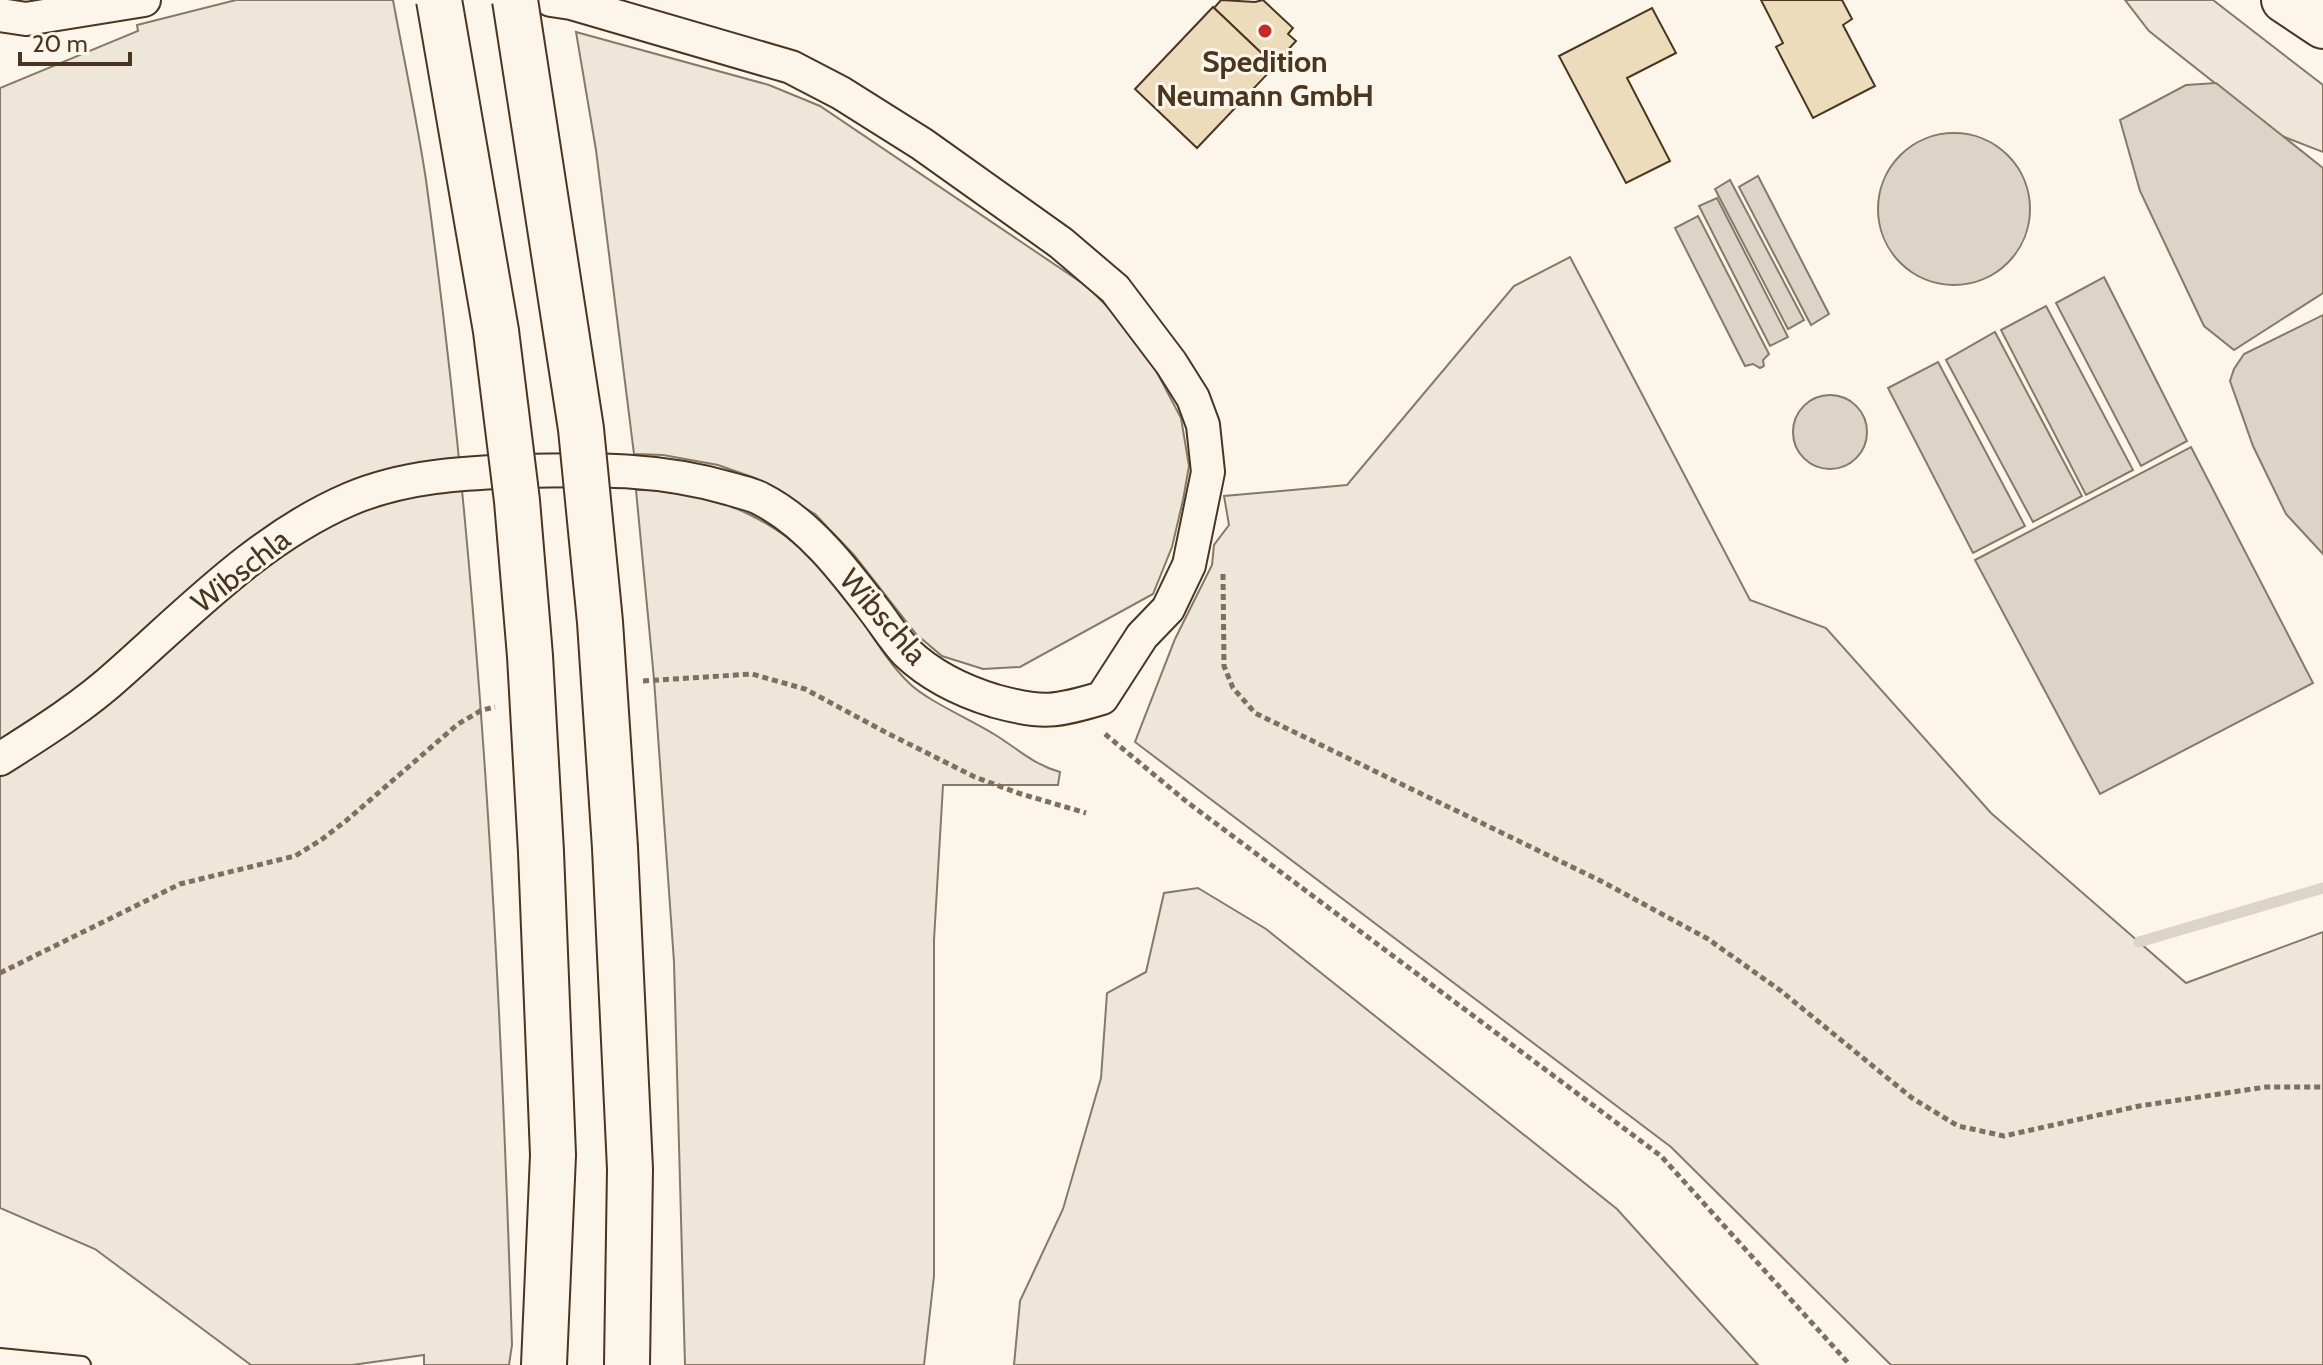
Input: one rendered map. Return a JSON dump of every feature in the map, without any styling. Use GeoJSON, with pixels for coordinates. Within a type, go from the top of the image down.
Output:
{"type":"FeatureCollection","features":[{"type":"Feature","properties":{"kind":"main road"},"geometry":{"type":"LineString","coordinates":[[439,0],[496,331],[517,501],[530,656],[553,1155],[544,1365]]}},
{"type":"Feature","properties":{"kind":"main road"},"geometry":{"type":"LineString","coordinates":[[515,0],[581,429],[600,622],[615,848],[630,1169],[627,1365]]}},
{"type":"Feature","properties":{"kind":"main road"},"geometry":{"type":"LineString","coordinates":[[2284,0],[2323,26]]}},
{"type":"Feature","properties":{"kind":"street"},"geometry":{"type":"LineString","coordinates":[[0,15],[26,19],[144,0]]}},
{"type":"Feature","properties":{"kind":"street","name":"Wibschla"},"geometry":{"type":"LineString","coordinates":[[0,759],[40,734],[118,676],[199,602],[280,538],[349,500],[388,486],[459,473],[635,470],[700,480],[761,498],[814,537],[906,651],[936,676],[975,695],[1046,711],[1061,710],[1102,698],[1142,636],[1168,609],[1189,565],[1200,518],[1208,472],[1203,425],[1193,398],[1171,363],[1115,289],[1061,243],[922,144],[841,93],[791,67],[571,3],[551,0]]}},
{"type":"Feature","properties":{"kind":"lane"},"geometry":{"type":"LineString","coordinates":[[0,1357],[82,1365]]}},
{"type":"Feature","properties":{"kind":"path"},"geometry":{"type":"LineString","coordinates":[[1200,518],[1222,565],[1225,590],[1224,666],[1233,688],[1255,713],[1601,881],[1708,939],[1781,991],[1912,1098],[1958,1126],[2004,1136],[2167,1102],[2266,1087],[2323,1087]]}},
{"type":"Feature","properties":{"kind":"path"},"geometry":{"type":"LineString","coordinates":[[1105,734],[1187,802],[1661,1156],[1850,1365]]}},
{"type":"Feature","properties":{"kind":"shaded area"},"geometry":{"type":"Polygon","coordinates":[[[236,0],[393,0],[426,180],[460,470],[473,615],[501,1053],[512,1345],[509,1365],[424,1365],[424,1355],[352,1365],[251,1365],[95,1249],[0,1208],[0,88],[138,31],[137,25],[236,0]]]}},
{"type":"Feature","properties":{"kind":"shaded area"},"geometry":{"type":"Polygon","coordinates":[[[2125,0],[2213,0],[2323,85],[2323,152],[2282,136],[2149,31],[2125,0]]]}},
{"type":"Feature","properties":{"kind":"shaded area"},"geometry":{"type":"Polygon","coordinates":[[[576,32],[769,85],[820,106],[1088,287],[1130,330],[1151,361],[1181,418],[1189,466],[1172,547],[1153,594],[1020,667],[983,669],[942,656],[916,634],[854,555],[815,514],[752,477],[718,465],[663,455],[634,454],[596,150],[576,32]]]}},
{"type":"Feature","properties":{"kind":"shaded area"},"geometry":{"type":"Polygon","coordinates":[[[2216,83],[2323,168],[2323,293],[2234,350],[2204,326],[2140,191],[2120,120],[2186,85],[2216,83]]]}},
{"type":"Feature","properties":{"kind":"shaded area"},"geometry":{"type":"Polygon","coordinates":[[[1954,133],[1983,139],[2008,155],[2024,180],[2030,209],[2024,238],[2008,263],[1983,279],[1954,285],[1925,279],[1900,263],[1884,238],[1878,209],[1884,180],[1900,155],[1925,139],[1954,133]]]}},
{"type":"Feature","properties":{"kind":"shaded area"},"geometry":{"type":"Polygon","coordinates":[[[1758,176],[1829,314],[1811,325],[1739,187],[1758,176]]]}},
{"type":"Feature","properties":{"kind":"shaded area"},"geometry":{"type":"Polygon","coordinates":[[[1730,180],[1804,320],[1788,329],[1715,189],[1730,180]]]}},
{"type":"Feature","properties":{"kind":"shaded area"},"geometry":{"type":"Polygon","coordinates":[[[1717,198],[1788,337],[1770,346],[1699,206],[1717,198]]]}},
{"type":"Feature","properties":{"kind":"shaded area"},"geometry":{"type":"Polygon","coordinates":[[[1698,216],[1769,354],[1760,368],[1753,364],[1745,366],[1675,228],[1698,216]]]}},
{"type":"Feature","properties":{"kind":"shaded area"},"geometry":{"type":"Polygon","coordinates":[[[1570,257],[1750,600],[1826,628],[1991,813],[2186,983],[2323,932],[2323,1365],[1891,1365],[1671,1147],[1135,742],[1175,639],[1212,565],[1214,545],[1229,525],[1224,496],[1347,485],[1514,286],[1570,257]]]}},
{"type":"Feature","properties":{"kind":"shaded area"},"geometry":{"type":"Polygon","coordinates":[[[2104,277],[2187,441],[2141,466],[2056,303],[2104,277]]]}},
{"type":"Feature","properties":{"kind":"shaded area"},"geometry":{"type":"Polygon","coordinates":[[[2046,306],[2133,470],[2086,495],[2001,330],[2046,306]]]}},
{"type":"Feature","properties":{"kind":"shaded area"},"geometry":{"type":"Polygon","coordinates":[[[2323,315],[2323,554],[2286,514],[2253,446],[2230,381],[2244,354],[2323,315]]]}},
{"type":"Feature","properties":{"kind":"shaded area"},"geometry":{"type":"Polygon","coordinates":[[[1995,332],[2082,496],[2033,522],[1946,360],[1995,332]]]}},
{"type":"Feature","properties":{"kind":"shaded area"},"geometry":{"type":"Polygon","coordinates":[[[1938,362],[2025,526],[1973,553],[1888,388],[1938,362]]]}},
{"type":"Feature","properties":{"kind":"shaded area"},"geometry":{"type":"Polygon","coordinates":[[[1830,395],[1844,398],[1856,406],[1864,418],[1867,432],[1864,446],[1856,458],[1844,466],[1830,469],[1816,466],[1804,458],[1796,446],[1793,432],[1796,418],[1804,406],[1816,398],[1830,395]]]}},
{"type":"Feature","properties":{"kind":"shaded area"},"geometry":{"type":"Polygon","coordinates":[[[2191,447],[2313,683],[2100,794],[1975,560],[2191,447]]]}},
{"type":"Feature","properties":{"kind":"shaded area"},"geometry":{"type":"Polygon","coordinates":[[[636,490],[667,491],[724,504],[776,530],[821,567],[841,590],[909,683],[927,697],[1035,761],[1060,772],[1058,785],[943,785],[934,940],[934,1276],[924,1365],[685,1365],[674,962],[654,679],[636,490]]]}},
{"type":"Feature","properties":{"kind":"shaded area"},"geometry":{"type":"Polygon","coordinates":[[[1198,888],[1266,929],[1617,1209],[1758,1365],[1014,1365],[1020,1301],[1063,1209],[1101,1078],[1107,993],[1146,972],[1164,893],[1198,888]]]}},
{"type":"Feature","properties":{"kind":"building","name":"Spedition Neumann GmbH"},"geometry":{"type":"Polygon","coordinates":[[[1221,0],[1263,0],[1293,28],[1288,34],[1296,41],[1274,65],[1214,8],[1221,0]]]}},
{"type":"Feature","properties":{"kind":"building"},"geometry":{"type":"Polygon","coordinates":[[[1761,0],[1842,0],[1852,19],[1843,25],[1875,86],[1813,118],[1776,47],[1783,43],[1761,0]]]}},
{"type":"Feature","properties":{"kind":"building"},"geometry":{"type":"Polygon","coordinates":[[[1213,7],[1275,66],[1197,148],[1135,89],[1213,7]]]}},
{"type":"Feature","properties":{"kind":"building"},"geometry":{"type":"Polygon","coordinates":[[[1652,8],[1676,53],[1627,78],[1670,161],[1626,183],[1559,56],[1652,8]]]}},
{"type":"Feature","properties":{"kind":"waterway"},"geometry":{"type":"LineString","coordinates":[[2139,942],[2323,888]]}},
{"type":"Feature","properties":{"kind":"place","name":"Spedition Neumann GmbH"},"geometry":{"type":"Point","coordinates":[1265,31]}}]}
